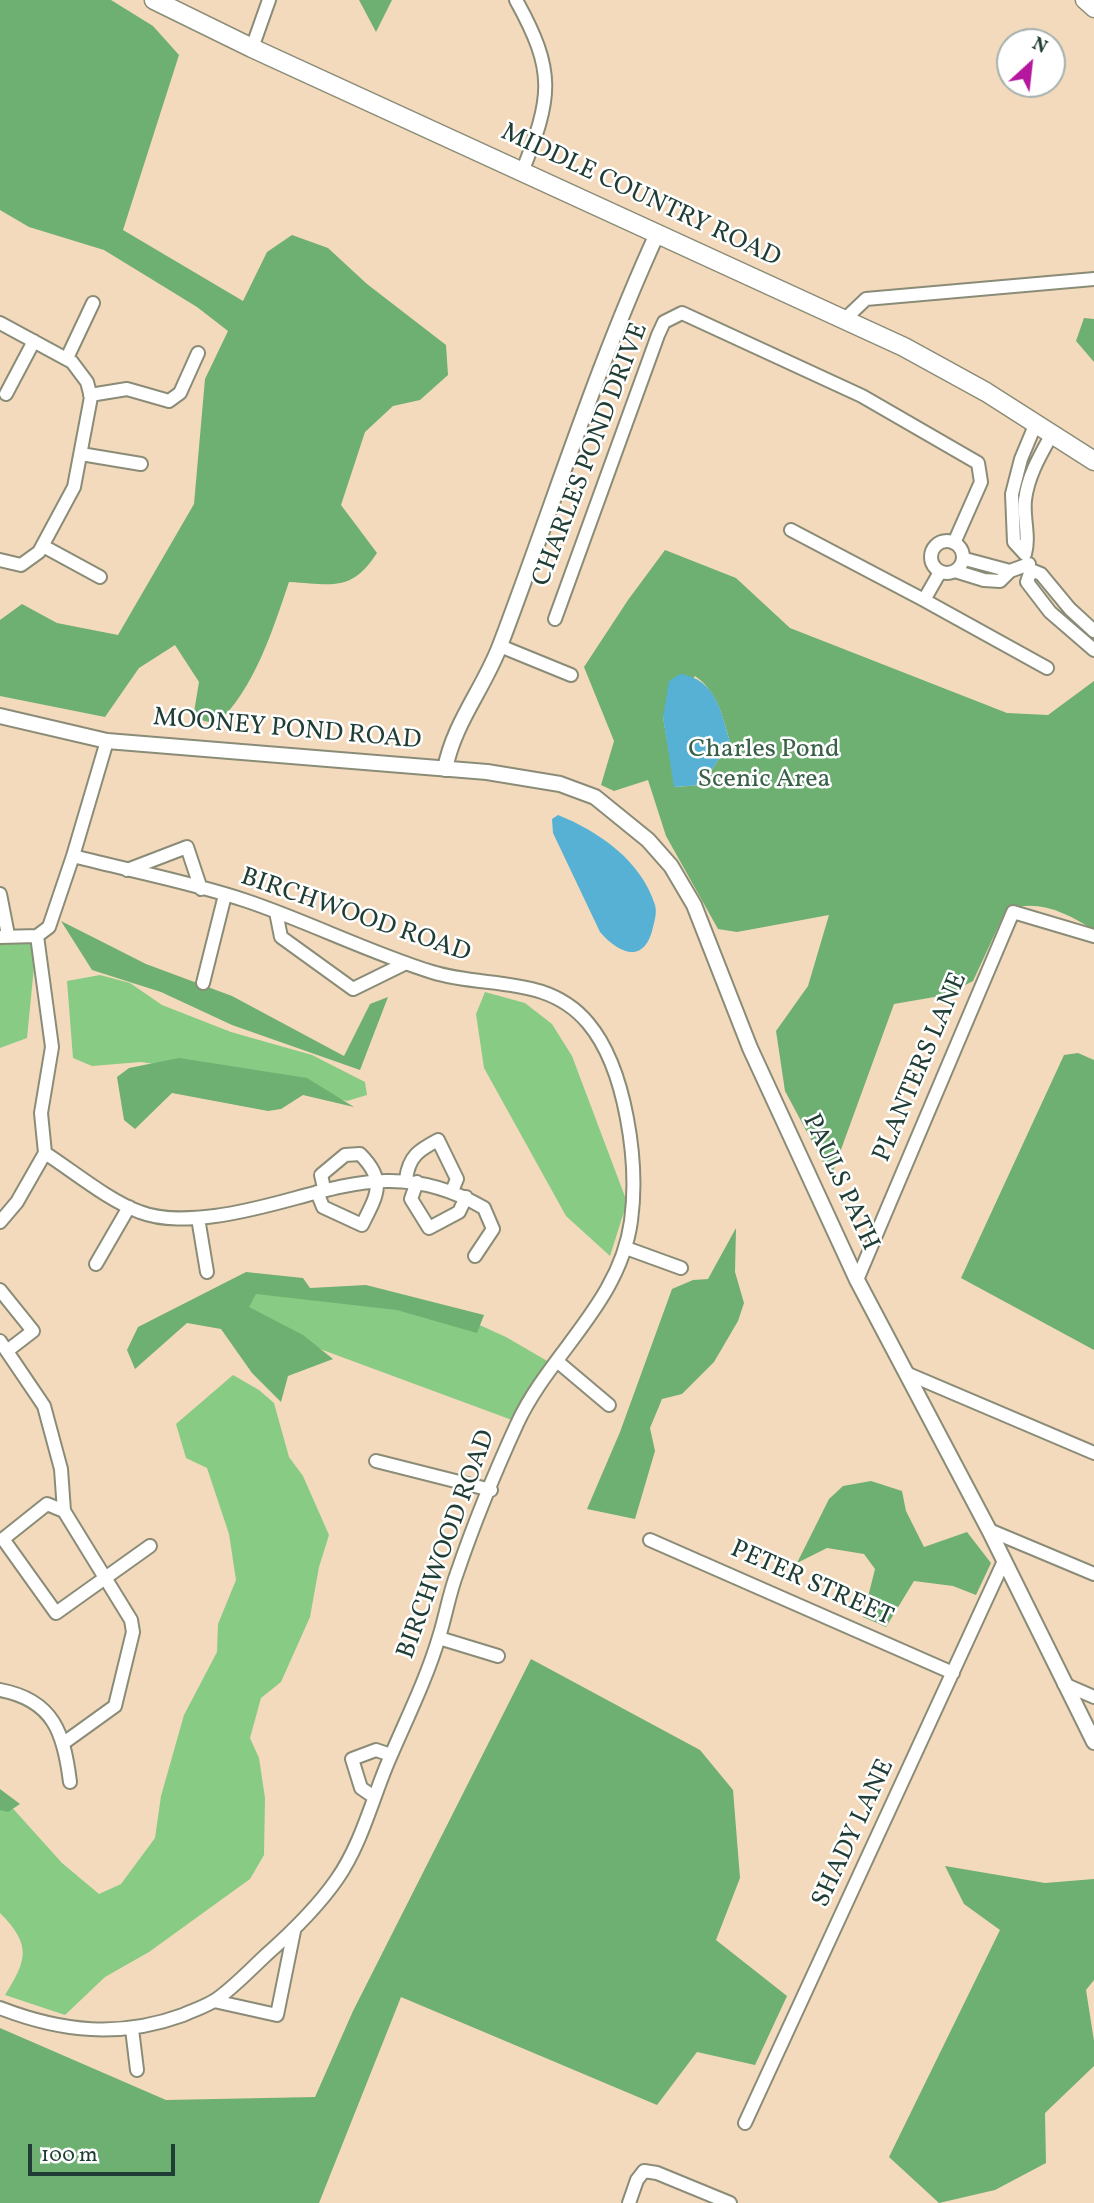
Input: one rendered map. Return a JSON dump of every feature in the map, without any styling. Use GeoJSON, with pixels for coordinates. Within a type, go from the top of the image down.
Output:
{"type":"FeatureCollection","features":[{"type":"Feature","properties":{"kind":"main road","name":"MIDDLE COUNTRY ROAD"},"geometry":{"type":"LineString","coordinates":[[154,0],[252,48],[846,318],[933,363],[1036,423],[1094,461]]}},
{"type":"Feature","properties":{"kind":"main road"},"geometry":{"type":"LineString","coordinates":[[1084,0],[1094,9]]}},
{"type":"Feature","properties":{"kind":"street"},"geometry":{"type":"LineString","coordinates":[[252,48],[269,0]]}},
{"type":"Feature","properties":{"kind":"street"},"geometry":{"type":"LineString","coordinates":[[516,0],[543,58],[546,103],[522,172]]}},
{"type":"Feature","properties":{"kind":"street","name":"MOONEY POND ROAD"},"geometry":{"type":"LineString","coordinates":[[0,716],[107,741],[445,769],[450,744],[458,726],[500,646],[602,363],[657,233]]}},
{"type":"Feature","properties":{"kind":"street"},"geometry":{"type":"LineString","coordinates":[[846,318],[866,299],[1094,279]]}},
{"type":"Feature","properties":{"kind":"street"},"geometry":{"type":"LineString","coordinates":[[67,358],[93,303]]}},
{"type":"Feature","properties":{"kind":"street","name":"CHARLES POND DRIVE"},"geometry":{"type":"LineString","coordinates":[[555,620],[658,335],[664,322],[682,313],[862,396],[978,463],[981,482],[954,543],[944,541],[935,545],[931,552],[935,568],[940,572]]}},
{"type":"Feature","properties":{"kind":"street"},"geometry":{"type":"LineString","coordinates":[[0,323],[67,358],[87,382],[90,395],[74,487],[43,546],[33,559],[21,565],[0,560]]}},
{"type":"Feature","properties":{"kind":"street"},"geometry":{"type":"LineString","coordinates":[[6,394],[34,341]]}},
{"type":"Feature","properties":{"kind":"street"},"geometry":{"type":"LineString","coordinates":[[90,395],[127,389],[169,401],[180,393],[198,353]]}},
{"type":"Feature","properties":{"kind":"street"},"geometry":{"type":"LineString","coordinates":[[1036,423],[1021,459],[1012,494],[1014,541],[1028,563],[1094,631]]}},
{"type":"Feature","properties":{"kind":"street"},"geometry":{"type":"LineString","coordinates":[[1052,434],[1034,466],[1025,499],[1027,582],[1050,612],[1094,650]]}},
{"type":"Feature","properties":{"kind":"street"},"geometry":{"type":"LineString","coordinates":[[81,454],[141,464]]}},
{"type":"Feature","properties":{"kind":"street"},"geometry":{"type":"LineString","coordinates":[[791,530],[1047,668]]}},
{"type":"Feature","properties":{"kind":"street"},"geometry":{"type":"LineString","coordinates":[[954,543],[965,559],[1010,571]]}},
{"type":"Feature","properties":{"kind":"street"},"geometry":{"type":"LineString","coordinates":[[43,546],[100,577]]}},
{"type":"Feature","properties":{"kind":"street"},"geometry":{"type":"LineString","coordinates":[[955,572],[965,559]]}},
{"type":"Feature","properties":{"kind":"street"},"geometry":{"type":"LineString","coordinates":[[924,600],[940,572],[955,572],[984,580],[1000,581],[1010,571],[1028,563]]}},
{"type":"Feature","properties":{"kind":"street"},"geometry":{"type":"LineString","coordinates":[[500,646],[571,676]]}},
{"type":"Feature","properties":{"kind":"street"},"geometry":{"type":"LineString","coordinates":[[0,894],[4,936],[37,936],[49,927],[74,856],[107,741]]}},
{"type":"Feature","properties":{"kind":"street","name":"PAULS PATH"},"geometry":{"type":"LineString","coordinates":[[445,769],[487,772],[560,784],[595,797],[648,840],[671,866],[694,905],[750,1048],[857,1280],[989,1530],[1094,1742]]}},
{"type":"Feature","properties":{"kind":"street"},"geometry":{"type":"LineString","coordinates":[[127,870],[187,847],[201,889]]}},
{"type":"Feature","properties":{"kind":"street","name":"BIRCHWOOD ROAD"},"geometry":{"type":"LineString","coordinates":[[0,2008],[75,2029],[108,2032],[169,2020],[214,2001],[294,1930],[338,1877],[358,1839],[439,1639],[457,1571],[529,1400],[601,1300],[626,1248],[633,1196],[628,1124],[620,1085],[606,1050],[572,1006],[545,991],[516,983],[474,982],[406,963],[225,895],[74,856]]}},
{"type":"Feature","properties":{"kind":"street"},"geometry":{"type":"LineString","coordinates":[[204,982],[225,895]]}},
{"type":"Feature","properties":{"kind":"street"},"geometry":{"type":"LineString","coordinates":[[276,912],[281,937],[354,989],[406,963]]}},
{"type":"Feature","properties":{"kind":"street","name":"PLANTERS LANE"},"geometry":{"type":"LineString","coordinates":[[857,1280],[1013,912],[1094,936]]}},
{"type":"Feature","properties":{"kind":"street"},"geometry":{"type":"LineString","coordinates":[[0,1222],[17,1202],[45,1153],[41,1113],[52,1047],[37,936]]}},
{"type":"Feature","properties":{"kind":"street"},"geometry":{"type":"LineString","coordinates":[[452,1191],[457,1179],[438,1140],[416,1152],[408,1166],[412,1181],[411,1199],[429,1228],[459,1212],[466,1197]]}},
{"type":"Feature","properties":{"kind":"street"},"geometry":{"type":"LineString","coordinates":[[45,1153],[129,1206],[157,1216],[198,1218],[236,1213],[320,1190],[377,1181],[412,1181],[452,1191],[484,1208],[493,1228],[475,1256]]}},
{"type":"Feature","properties":{"kind":"street"},"geometry":{"type":"LineString","coordinates":[[360,1154],[374,1168],[378,1192],[362,1225],[323,1208],[320,1190],[321,1175],[345,1155],[360,1154]]}},
{"type":"Feature","properties":{"kind":"street"},"geometry":{"type":"LineString","coordinates":[[96,1264],[129,1206]]}},
{"type":"Feature","properties":{"kind":"street"},"geometry":{"type":"LineString","coordinates":[[198,1218],[207,1272]]}},
{"type":"Feature","properties":{"kind":"street"},"geometry":{"type":"LineString","coordinates":[[626,1248],[681,1268]]}},
{"type":"Feature","properties":{"kind":"street"},"geometry":{"type":"LineString","coordinates":[[0,1290],[33,1331],[4,1346],[44,1406],[61,1469],[64,1511],[131,1620],[133,1632],[115,1706],[65,1742]]}},
{"type":"Feature","properties":{"kind":"street"},"geometry":{"type":"LineString","coordinates":[[558,1362],[610,1405]]}},
{"type":"Feature","properties":{"kind":"street"},"geometry":{"type":"LineString","coordinates":[[906,1373],[1094,1453]]}},
{"type":"Feature","properties":{"kind":"street"},"geometry":{"type":"LineString","coordinates":[[376,1461],[491,1490]]}},
{"type":"Feature","properties":{"kind":"street"},"geometry":{"type":"LineString","coordinates":[[64,1511],[47,1504],[3,1539],[56,1613],[106,1580],[150,1546]]}},
{"type":"Feature","properties":{"kind":"street"},"geometry":{"type":"LineString","coordinates":[[989,1530],[1094,1574]]}},
{"type":"Feature","properties":{"kind":"street","name":"PETER STREET"},"geometry":{"type":"LineString","coordinates":[[650,1539],[953,1673]]}},
{"type":"Feature","properties":{"kind":"street","name":"SHADY LANE"},"geometry":{"type":"LineString","coordinates":[[745,2123],[1004,1562]]}},
{"type":"Feature","properties":{"kind":"street"},"geometry":{"type":"LineString","coordinates":[[439,1639],[498,1656]]}},
{"type":"Feature","properties":{"kind":"street"},"geometry":{"type":"LineString","coordinates":[[1064,1684],[1094,1697]]}},
{"type":"Feature","properties":{"kind":"street"},"geometry":{"type":"LineString","coordinates":[[0,1690],[34,1701],[65,1742],[70,1782]]}},
{"type":"Feature","properties":{"kind":"street"},"geometry":{"type":"LineString","coordinates":[[374,1797],[361,1788],[352,1759],[376,1750],[391,1755]]}},
{"type":"Feature","properties":{"kind":"street"},"geometry":{"type":"LineString","coordinates":[[214,2001],[277,2015],[294,1930]]}},
{"type":"Feature","properties":{"kind":"street"},"geometry":{"type":"LineString","coordinates":[[132,2029],[137,2070]]}},
{"type":"Feature","properties":{"kind":"street"},"geometry":{"type":"LineString","coordinates":[[629,2203],[637,2180],[644,2171],[657,2173],[730,2203]]}},
{"type":"Feature","properties":{"kind":"green space"},"geometry":{"type":"Polygon","coordinates":[[[0,0],[111,0],[153,26],[179,55],[123,230],[243,301],[267,252],[292,235],[328,248],[367,284],[446,345],[448,375],[420,400],[393,406],[365,432],[341,505],[377,553],[368,566],[349,580],[329,584],[289,582],[269,639],[252,676],[217,724],[193,718],[199,682],[175,645],[139,668],[105,717],[0,696],[0,620],[22,604],[57,623],[118,635],[194,504],[205,379],[228,331],[197,307],[104,250],[29,227],[0,210],[0,0]]]}},
{"type":"Feature","properties":{"kind":"green space"},"geometry":{"type":"Polygon","coordinates":[[[359,0],[392,0],[376,32],[359,0]]]}},
{"type":"Feature","properties":{"kind":"green space"},"geometry":{"type":"Polygon","coordinates":[[[1084,318],[1094,319],[1094,362],[1076,341],[1084,318]]]}},
{"type":"Feature","properties":{"kind":"green space","name":"Charles Pond Scenic Area"},"geometry":{"type":"Polygon","coordinates":[[[665,550],[736,578],[790,628],[1007,713],[1048,715],[1094,681],[1094,930],[1052,909],[1029,906],[1006,910],[973,981],[946,995],[894,1004],[831,1177],[785,1091],[776,1031],[808,986],[829,915],[737,932],[718,929],[666,836],[648,780],[614,791],[601,785],[614,741],[584,667],[665,550]],[[695,676],[663,717],[675,787],[702,785],[730,742],[718,705],[703,682],[695,676]]]}},
{"type":"Feature","properties":{"kind":"green space"},"geometry":{"type":"Polygon","coordinates":[[[61,921],[146,964],[232,996],[344,1056],[370,1004],[388,997],[360,1070],[232,1025],[161,992],[92,970],[61,921]]]}},
{"type":"Feature","properties":{"kind":"green space"},"geometry":{"type":"Polygon","coordinates":[[[0,936],[37,936],[27,1038],[0,1048],[0,936]]]}},
{"type":"Feature","properties":{"kind":"green space"},"geometry":{"type":"Polygon","coordinates":[[[100,975],[130,983],[162,1005],[231,1032],[312,1055],[365,1082],[367,1095],[347,1101],[278,1083],[141,1062],[92,1066],[73,1058],[67,981],[100,975]]]}},
{"type":"Feature","properties":{"kind":"green space"},"geometry":{"type":"Polygon","coordinates":[[[485,992],[525,1003],[552,1024],[572,1056],[627,1202],[610,1256],[566,1216],[484,1068],[476,1014],[485,992]]]}},
{"type":"Feature","properties":{"kind":"green space"},"geometry":{"type":"Polygon","coordinates":[[[1078,1053],[1094,1060],[1094,1350],[961,1278],[1064,1055],[1078,1053]]]}},
{"type":"Feature","properties":{"kind":"green space"},"geometry":{"type":"Polygon","coordinates":[[[179,1058],[307,1078],[354,1107],[303,1095],[281,1109],[268,1111],[172,1093],[135,1129],[124,1120],[117,1077],[129,1068],[179,1058]]]}},
{"type":"Feature","properties":{"kind":"green space"},"geometry":{"type":"Polygon","coordinates":[[[736,1228],[735,1272],[744,1303],[738,1321],[714,1362],[682,1394],[662,1399],[650,1428],[655,1451],[635,1519],[587,1509],[620,1432],[672,1289],[693,1280],[708,1279],[736,1228]]]}},
{"type":"Feature","properties":{"kind":"green space"},"geometry":{"type":"Polygon","coordinates":[[[246,1272],[303,1278],[310,1288],[366,1285],[484,1315],[477,1333],[397,1310],[256,1294],[249,1307],[303,1335],[333,1359],[288,1376],[281,1402],[252,1373],[221,1329],[187,1323],[135,1369],[127,1350],[138,1327],[246,1272]]]}},
{"type":"Feature","properties":{"kind":"green space"},"geometry":{"type":"Polygon","coordinates":[[[245,1288],[453,1313],[506,1337],[549,1362],[512,1420],[255,1325],[236,1300],[245,1288]]]}},
{"type":"Feature","properties":{"kind":"green space"},"geometry":{"type":"Polygon","coordinates":[[[233,1375],[259,1390],[274,1403],[289,1457],[303,1476],[329,1535],[319,1567],[310,1617],[281,1682],[261,1698],[250,1738],[259,1758],[265,1798],[264,1855],[250,1879],[149,1952],[105,1977],[65,2015],[5,1995],[18,1972],[23,1953],[17,1934],[0,1913],[0,1799],[8,1803],[62,1863],[99,1894],[121,1884],[155,1838],[161,1796],[184,1715],[217,1652],[218,1624],[236,1580],[229,1534],[207,1468],[186,1458],[176,1424],[233,1375]]]}},
{"type":"Feature","properties":{"kind":"green space"},"geometry":{"type":"Polygon","coordinates":[[[871,1481],[902,1491],[906,1511],[924,1547],[967,1532],[991,1563],[976,1595],[953,1586],[914,1581],[886,1627],[863,1617],[875,1569],[864,1554],[827,1548],[797,1563],[829,1499],[843,1486],[871,1481]]]}},
{"type":"Feature","properties":{"kind":"green space"},"geometry":{"type":"Polygon","coordinates":[[[531,1659],[700,1750],[733,1790],[740,1878],[716,1940],[787,1996],[755,2065],[697,2052],[657,2105],[401,1997],[319,2203],[0,2203],[0,2028],[166,2100],[315,2097],[353,2011],[531,1659]]]}},
{"type":"Feature","properties":{"kind":"green space"},"geometry":{"type":"Polygon","coordinates":[[[0,1789],[20,1804],[8,1812],[0,1810],[0,1789]]]}},
{"type":"Feature","properties":{"kind":"green space"},"geometry":{"type":"Polygon","coordinates":[[[945,1866],[1045,1883],[1094,1879],[1094,1980],[1086,1990],[1094,2041],[1094,2066],[1045,2113],[1046,2163],[995,2190],[939,2203],[889,2157],[1000,1930],[964,1904],[945,1866]]]}},
{"type":"Feature","properties":{"kind":"water"},"geometry":{"type":"Polygon","coordinates":[[[680,674],[692,677],[709,690],[720,709],[730,742],[702,785],[674,787],[663,717],[669,681],[680,674]]]}},
{"type":"Feature","properties":{"kind":"water"},"geometry":{"type":"Polygon","coordinates":[[[558,815],[603,839],[640,874],[656,910],[649,939],[638,951],[623,950],[600,932],[553,833],[552,819],[558,815]]]}}]}
